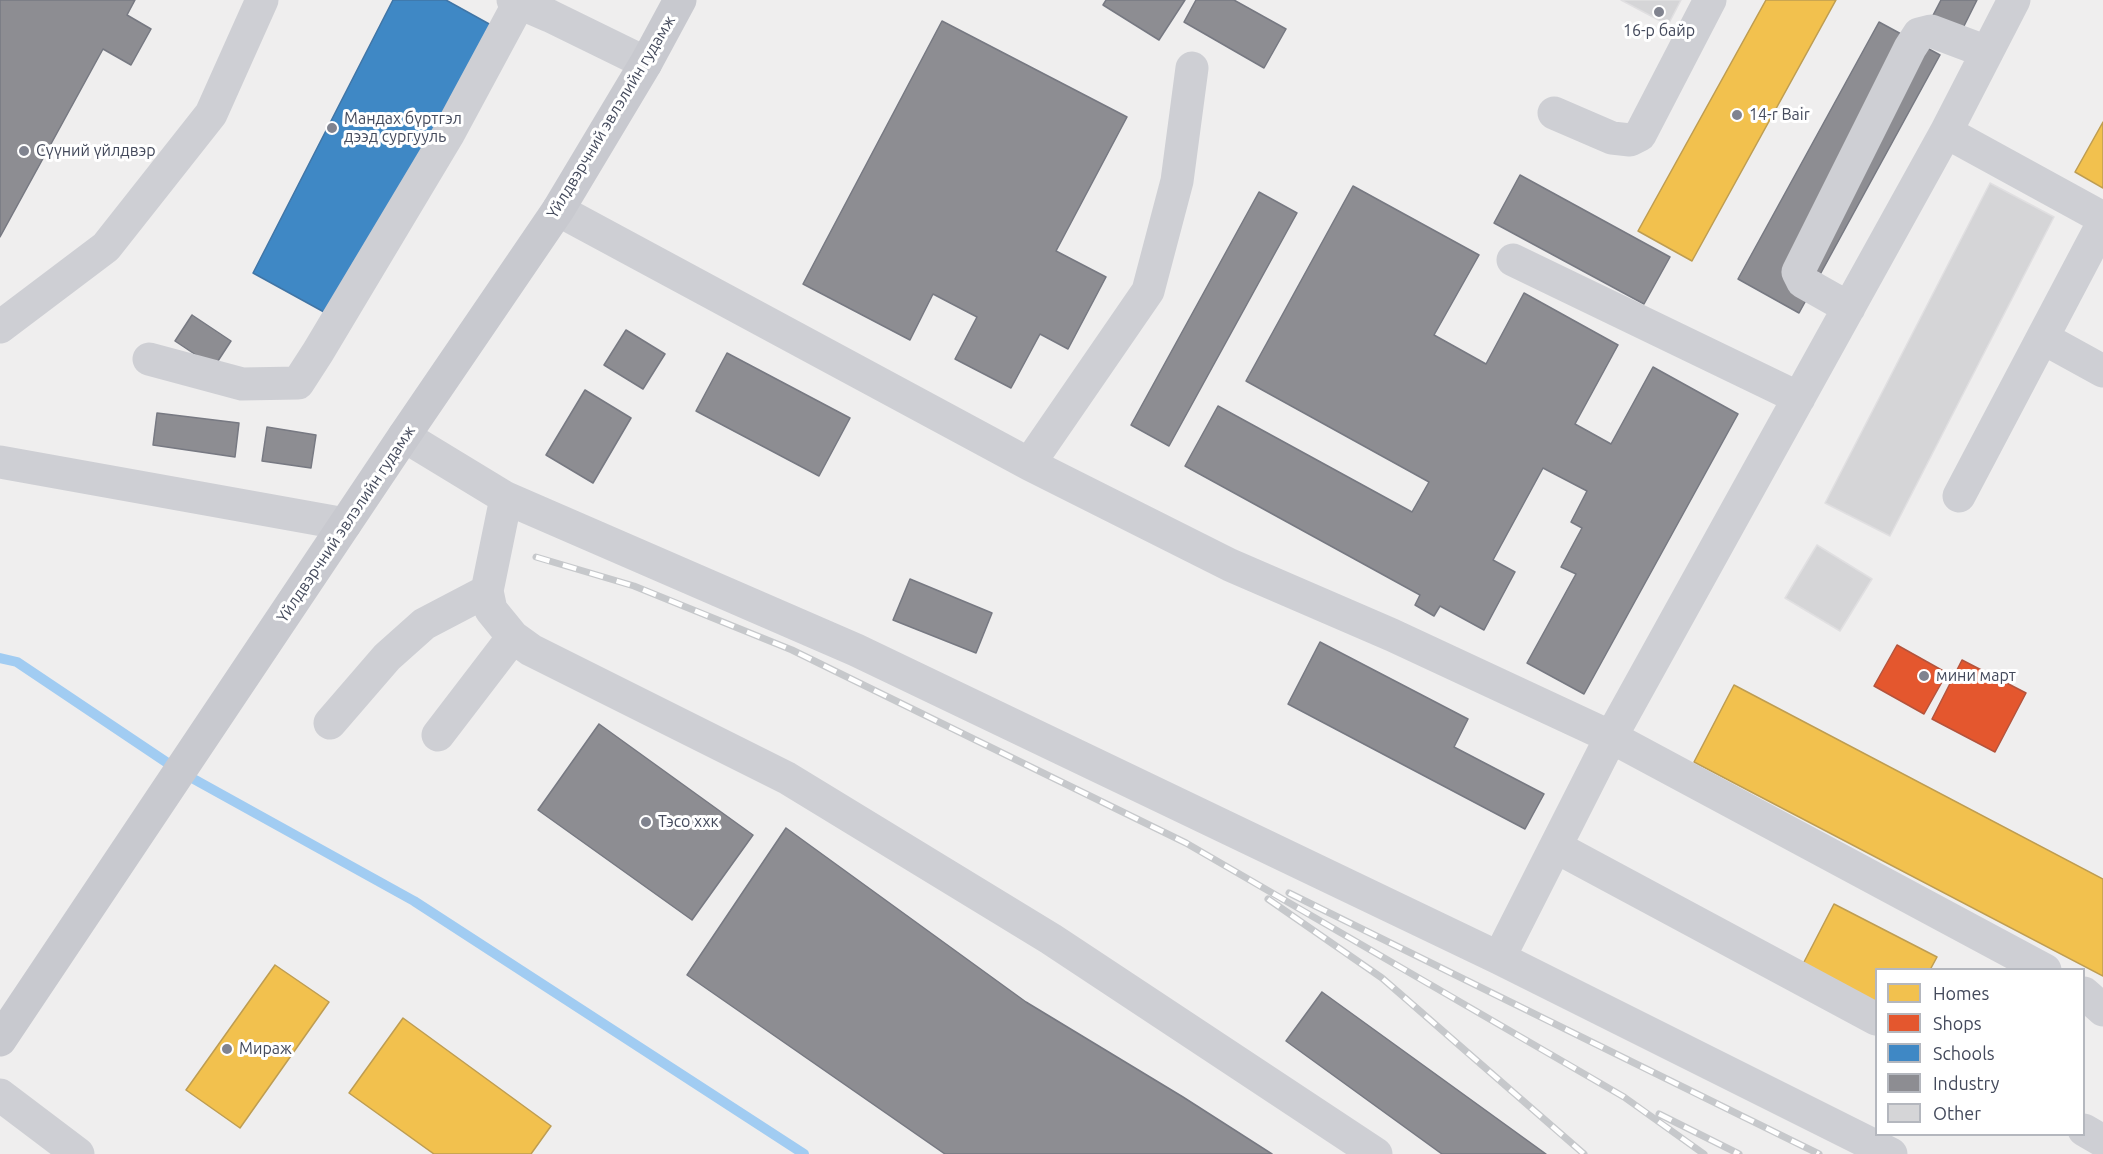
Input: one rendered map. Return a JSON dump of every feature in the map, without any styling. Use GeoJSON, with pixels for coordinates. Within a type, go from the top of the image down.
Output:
{"type":"FeatureCollection","features":[{"type":"Feature","properties":{"kind":"main road","name":"Үйлдвэрчний эвлэлийн гудамж"},"geometry":{"type":"LineString","coordinates":[[0,1040],[558,210],[646,63],[680,0]]}},
{"type":"Feature","properties":{"kind":"street"},"geometry":{"type":"LineString","coordinates":[[0,327],[106,247],[211,114],[262,0]]}},
{"type":"Feature","properties":{"kind":"street"},"geometry":{"type":"LineString","coordinates":[[1554,113],[1612,138],[1630,140],[1641,135],[1710,0]]}},
{"type":"Feature","properties":{"kind":"street"},"geometry":{"type":"LineString","coordinates":[[1498,958],[1611,737],[1946,132],[2014,0]]}},
{"type":"Feature","properties":{"kind":"street"},"geometry":{"type":"LineString","coordinates":[[149,359],[242,384],[298,383],[449,133],[516,1],[553,8],[646,63]]}},
{"type":"Feature","properties":{"kind":"street"},"geometry":{"type":"LineString","coordinates":[[1848,308],[1803,282],[1798,272],[1910,48],[1919,34],[1931,31],[1987,52]]}},
{"type":"Feature","properties":{"kind":"street"},"geometry":{"type":"LineString","coordinates":[[1029,464],[1148,291],[1177,181],[1192,68]]}},
{"type":"Feature","properties":{"kind":"street"},"geometry":{"type":"LineString","coordinates":[[1946,132],[2103,218]]}},
{"type":"Feature","properties":{"kind":"street"},"geometry":{"type":"LineString","coordinates":[[558,210],[1029,464],[1230,565],[1392,635],[1611,737],[2043,968]]}},
{"type":"Feature","properties":{"kind":"street"},"geometry":{"type":"LineString","coordinates":[[1959,496],[2103,223]]}},
{"type":"Feature","properties":{"kind":"street"},"geometry":{"type":"LineString","coordinates":[[1513,260],[1798,398]]}},
{"type":"Feature","properties":{"kind":"street"},"geometry":{"type":"LineString","coordinates":[[2043,338],[2103,371]]}},
{"type":"Feature","properties":{"kind":"street"},"geometry":{"type":"LineString","coordinates":[[404,436],[506,498],[856,650],[1498,958],[1891,1154]]}},
{"type":"Feature","properties":{"kind":"street"},"geometry":{"type":"LineString","coordinates":[[0,462],[345,524]]}},
{"type":"Feature","properties":{"kind":"street"},"geometry":{"type":"LineString","coordinates":[[506,498],[487,591],[491,610],[513,637],[531,650],[787,778],[1051,939],[1376,1154]]}},
{"type":"Feature","properties":{"kind":"street"},"geometry":{"type":"LineString","coordinates":[[330,723],[387,657],[424,624],[487,591]]}},
{"type":"Feature","properties":{"kind":"street"},"geometry":{"type":"LineString","coordinates":[[438,735],[513,637]]}},
{"type":"Feature","properties":{"kind":"street"},"geometry":{"type":"LineString","coordinates":[[1556,847],[1875,1018]]}},
{"type":"Feature","properties":{"kind":"street"},"geometry":{"type":"LineString","coordinates":[[2085,994],[2103,1010]]}},
{"type":"Feature","properties":{"kind":"street"},"geometry":{"type":"LineString","coordinates":[[0,1095],[78,1154]]}},
{"type":"Feature","properties":{"kind":"street"},"geometry":{"type":"LineString","coordinates":[[2085,1131],[2103,1141]]}},
{"type":"Feature","properties":{"kind":"building: Homes","name":"14-r Bair"},"geometry":{"type":"Polygon","coordinates":[[[1766,0],[1836,0],[1692,261],[1638,231],[1766,0]]]}},
{"type":"Feature","properties":{"kind":"building: Homes"},"geometry":{"type":"Polygon","coordinates":[[[2103,122],[2103,188],[2075,172],[2103,122]]]}},
{"type":"Feature","properties":{"kind":"building: Homes"},"geometry":{"type":"Polygon","coordinates":[[[1734,685],[2103,879],[2103,976],[1694,762],[1734,685]]]}},
{"type":"Feature","properties":{"kind":"building: Homes"},"geometry":{"type":"Polygon","coordinates":[[[1834,904],[1937,957],[1931,968],[1875,968],[1875,1001],[1803,964],[1834,904]]]}},
{"type":"Feature","properties":{"kind":"building: Homes"},"geometry":{"type":"Polygon","coordinates":[[[275,965],[329,1002],[240,1128],[186,1090],[275,965]]]}},
{"type":"Feature","properties":{"kind":"building: Homes"},"geometry":{"type":"Polygon","coordinates":[[[403,1018],[551,1126],[531,1154],[434,1154],[349,1093],[403,1018]]]}},
{"type":"Feature","properties":{"kind":"building: Shops"},"geometry":{"type":"Polygon","coordinates":[[[1897,645],[1947,673],[1924,714],[1874,686],[1897,645]]]}},
{"type":"Feature","properties":{"kind":"building: Shops"},"geometry":{"type":"Polygon","coordinates":[[[1962,660],[2026,693],[1995,752],[1932,719],[1962,660]]]}},
{"type":"Feature","properties":{"kind":"building: Schools","name":"Мандах бүртгэл дээд сургууль"},"geometry":{"type":"Polygon","coordinates":[[[393,0],[446,0],[491,25],[333,317],[253,273],[393,0]]]}},
{"type":"Feature","properties":{"kind":"building: Industry","name":"Сүүний үйлдвэр"},"geometry":{"type":"Polygon","coordinates":[[[0,0],[135,0],[127,15],[151,29],[131,65],[103,49],[0,237],[0,0]]]}},
{"type":"Feature","properties":{"kind":"building: Industry"},"geometry":{"type":"Polygon","coordinates":[[[1106,0],[1185,0],[1159,40],[1103,5],[1106,0]]]}},
{"type":"Feature","properties":{"kind":"building: Industry"},"geometry":{"type":"Polygon","coordinates":[[[1196,0],[1234,0],[1286,29],[1264,68],[1184,22],[1196,0]]]}},
{"type":"Feature","properties":{"kind":"building: Industry"},"geometry":{"type":"Polygon","coordinates":[[[1941,0],[1977,0],[1958,38],[1929,23],[1941,0]]]}},
{"type":"Feature","properties":{"kind":"building: Industry"},"geometry":{"type":"Polygon","coordinates":[[[942,21],[1127,117],[1056,251],[1106,277],[1068,349],[1040,334],[1011,388],[955,359],[977,317],[933,294],[910,340],[803,284],[942,21]]]}},
{"type":"Feature","properties":{"kind":"building: Industry"},"geometry":{"type":"Polygon","coordinates":[[[1879,22],[1940,55],[1799,313],[1738,279],[1879,22]]]}},
{"type":"Feature","properties":{"kind":"building: Industry"},"geometry":{"type":"Polygon","coordinates":[[[1520,175],[1670,257],[1644,304],[1494,223],[1520,175]]]}},
{"type":"Feature","properties":{"kind":"building: Industry"},"geometry":{"type":"Polygon","coordinates":[[[1353,186],[1479,255],[1434,335],[1486,364],[1524,293],[1618,345],[1575,424],[1611,444],[1653,367],[1738,414],[1584,694],[1527,663],[1576,574],[1561,567],[1582,528],[1571,522],[1587,491],[1543,468],[1493,560],[1515,572],[1484,630],[1440,606],[1434,616],[1415,605],[1420,595],[1185,466],[1218,406],[1412,512],[1429,482],[1246,381],[1353,186]]]}},
{"type":"Feature","properties":{"kind":"building: Industry"},"geometry":{"type":"Polygon","coordinates":[[[1259,192],[1297,213],[1169,446],[1131,425],[1259,192]]]}},
{"type":"Feature","properties":{"kind":"building: Industry"},"geometry":{"type":"Polygon","coordinates":[[[192,315],[231,341],[214,367],[175,341],[192,315]]]}},
{"type":"Feature","properties":{"kind":"building: Industry"},"geometry":{"type":"Polygon","coordinates":[[[626,330],[665,354],[643,389],[604,365],[626,330]]]}},
{"type":"Feature","properties":{"kind":"building: Industry"},"geometry":{"type":"Polygon","coordinates":[[[727,353],[850,418],[819,476],[696,411],[727,353]]]}},
{"type":"Feature","properties":{"kind":"building: Industry"},"geometry":{"type":"Polygon","coordinates":[[[585,390],[631,418],[593,483],[546,455],[585,390]]]}},
{"type":"Feature","properties":{"kind":"building: Industry"},"geometry":{"type":"Polygon","coordinates":[[[157,413],[239,423],[235,457],[153,445],[157,413]]]}},
{"type":"Feature","properties":{"kind":"building: Industry"},"geometry":{"type":"Polygon","coordinates":[[[267,427],[316,435],[311,468],[262,461],[267,427]]]}},
{"type":"Feature","properties":{"kind":"building: Industry"},"geometry":{"type":"Polygon","coordinates":[[[910,579],[992,613],[976,653],[893,620],[910,579]]]}},
{"type":"Feature","properties":{"kind":"building: Industry"},"geometry":{"type":"Polygon","coordinates":[[[1320,642],[1468,719],[1454,747],[1544,794],[1525,829],[1288,704],[1320,642]]]}},
{"type":"Feature","properties":{"kind":"building: Industry","name":"Тэсо ххк"},"geometry":{"type":"Polygon","coordinates":[[[599,724],[753,835],[692,920],[538,810],[599,724]]]}},
{"type":"Feature","properties":{"kind":"building: Industry"},"geometry":{"type":"Polygon","coordinates":[[[786,828],[1026,1002],[1272,1154],[945,1154],[687,975],[786,828]]]}},
{"type":"Feature","properties":{"kind":"building: Industry"},"geometry":{"type":"Polygon","coordinates":[[[1322,992],[1546,1154],[1442,1154],[1286,1041],[1322,992]]]}},
{"type":"Feature","properties":{"kind":"building: Other","name":"16-р байр"},"geometry":{"type":"Polygon","coordinates":[[[1621,0],[1681,0],[1668,25],[1621,0]]]}},
{"type":"Feature","properties":{"kind":"building: Other"},"geometry":{"type":"Polygon","coordinates":[[[1990,183],[2054,217],[1890,536],[1825,503],[1990,183]]]}},
{"type":"Feature","properties":{"kind":"building: Other"},"geometry":{"type":"Polygon","coordinates":[[[1817,545],[1872,579],[1840,631],[1785,598],[1817,545]]]}},
{"type":"Feature","properties":{"kind":"waterway"},"geometry":{"type":"LineString","coordinates":[[0,658],[17,662],[181,772],[414,901],[804,1154]]}},
{"type":"Feature","properties":{"kind":"railway"},"geometry":{"type":"LineString","coordinates":[[536,557],[634,586],[792,650],[1186,843],[1624,1097],[1704,1154]]}},
{"type":"Feature","properties":{"kind":"railway"},"geometry":{"type":"LineString","coordinates":[[1289,893],[1819,1154]]}},
{"type":"Feature","properties":{"kind":"railway"},"geometry":{"type":"LineString","coordinates":[[1268,899],[1382,978],[1584,1154]]}},
{"type":"Feature","properties":{"kind":"railway"},"geometry":{"type":"LineString","coordinates":[[1659,1114],[1739,1154]]}},
{"type":"Feature","properties":{"kind":"place","name":"16-р байр"},"geometry":{"type":"Point","coordinates":[1659,12]}},
{"type":"Feature","properties":{"kind":"place","name":"14-r Bair"},"geometry":{"type":"Point","coordinates":[1737,115]}},
{"type":"Feature","properties":{"kind":"place","name":"Мандах бүртгэл дээд сургууль"},"geometry":{"type":"Point","coordinates":[332,128]}},
{"type":"Feature","properties":{"kind":"place","name":"Сүүний үйлдвэр"},"geometry":{"type":"Point","coordinates":[24,151]}},
{"type":"Feature","properties":{"kind":"place","name":"мини март"},"geometry":{"type":"Point","coordinates":[1924,676]}},
{"type":"Feature","properties":{"kind":"place","name":"Тэсо ххк"},"geometry":{"type":"Point","coordinates":[646,822]}},
{"type":"Feature","properties":{"kind":"place","name":"Мираж"},"geometry":{"type":"Point","coordinates":[227,1049]}}]}
